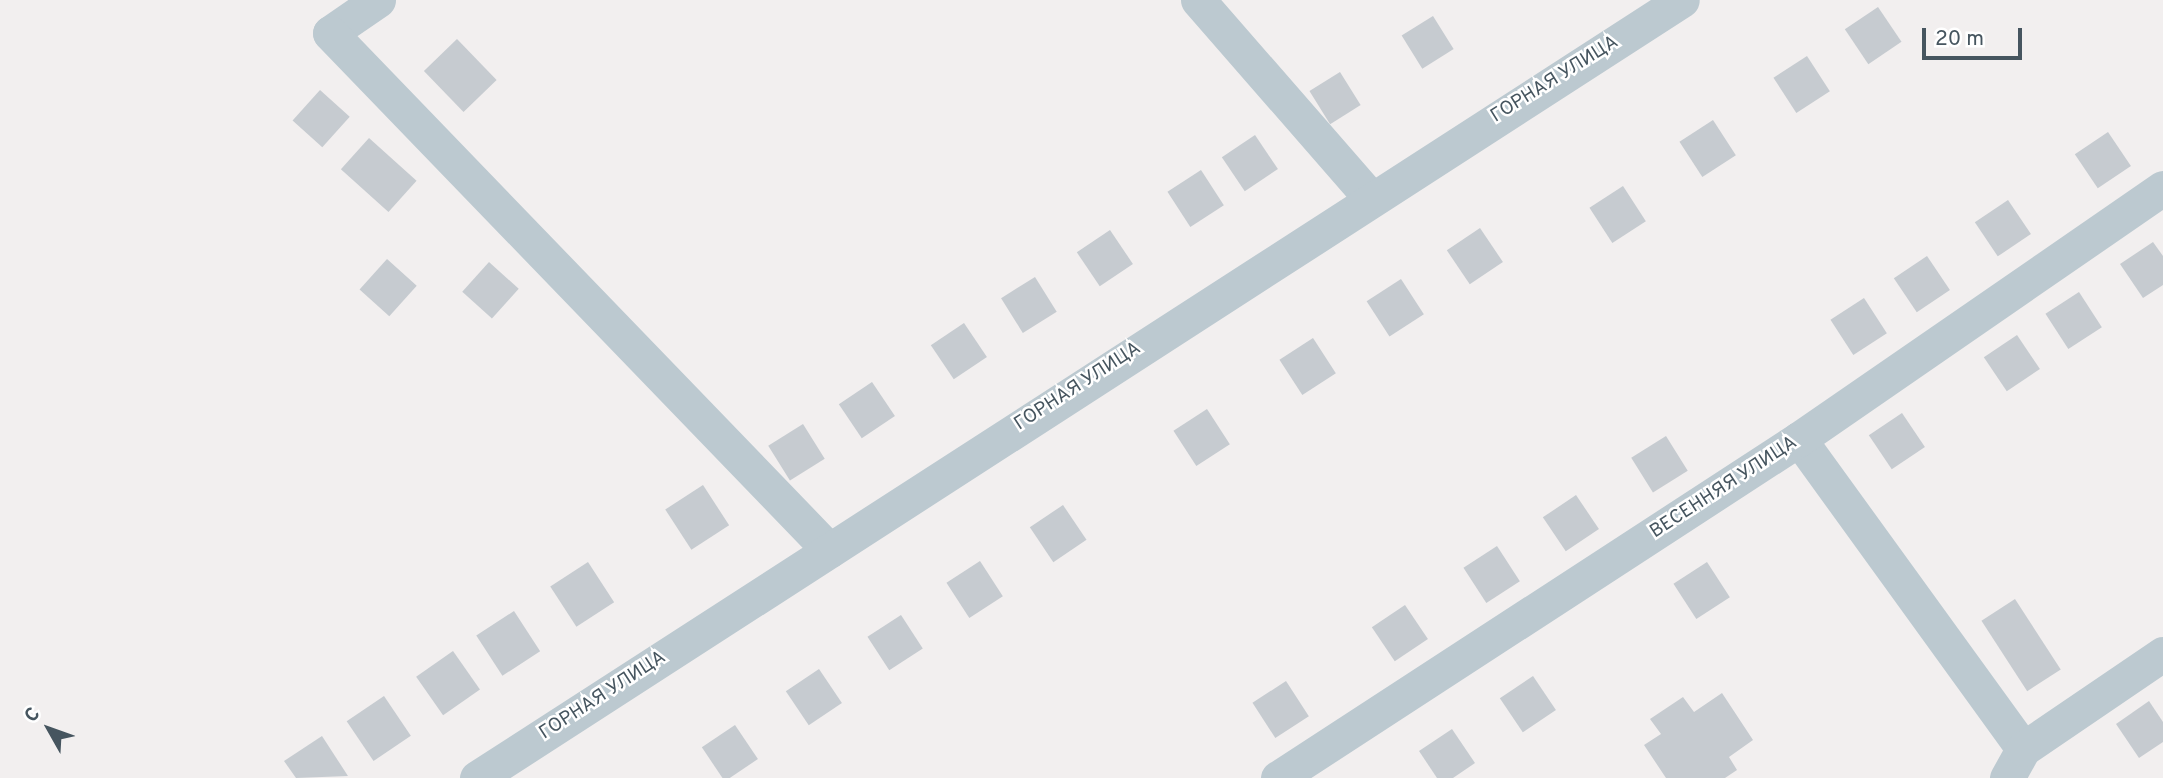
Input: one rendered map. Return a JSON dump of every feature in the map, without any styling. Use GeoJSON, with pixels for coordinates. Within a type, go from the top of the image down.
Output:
{"type":"FeatureCollection","features":[{"type":"Feature","properties":{"kind":"street"},"geometry":{"type":"LineString","coordinates":[[378,0],[330,33],[829,550]]}},
{"type":"Feature","properties":{"kind":"street"},"geometry":{"type":"LineString","coordinates":[[1198,0],[1370,197]]}},
{"type":"Feature","properties":{"kind":"street","name":"ГОРНАЯ УЛИЦА"},"geometry":{"type":"LineString","coordinates":[[477,778],[1370,197],[1680,0]]}},
{"type":"Feature","properties":{"kind":"street","name":"ВЕСЕННЯЯ УЛИЦА"},"geometry":{"type":"LineString","coordinates":[[1278,778],[1800,439],[2163,188]]}},
{"type":"Feature","properties":{"kind":"street"},"geometry":{"type":"LineString","coordinates":[[1800,439],[2015,764],[2163,654]]}},
{"type":"Feature","properties":{"kind":"building"},"geometry":{"type":"Polygon","coordinates":[[[1878,7],[1901,42],[1868,64],[1845,29],[1878,7]]]}},
{"type":"Feature","properties":{"kind":"building"},"geometry":{"type":"Polygon","coordinates":[[[1433,16],[1454,49],[1422,69],[1402,36],[1433,16]]]}},
{"type":"Feature","properties":{"kind":"building"},"geometry":{"type":"Polygon","coordinates":[[[457,39],[497,80],[464,112],[424,71],[457,39]]]}},
{"type":"Feature","properties":{"kind":"building"},"geometry":{"type":"Polygon","coordinates":[[[1807,56],[1830,91],[1796,113],[1773,78],[1807,56]]]}},
{"type":"Feature","properties":{"kind":"building"},"geometry":{"type":"Polygon","coordinates":[[[1340,72],[1361,105],[1330,124],[1309,91],[1340,72]]]}},
{"type":"Feature","properties":{"kind":"building"},"geometry":{"type":"Polygon","coordinates":[[[320,90],[350,117],[322,147],[293,120],[320,90]]]}},
{"type":"Feature","properties":{"kind":"building"},"geometry":{"type":"Polygon","coordinates":[[[1713,120],[1736,155],[1702,177],[1679,142],[1713,120]]]}},
{"type":"Feature","properties":{"kind":"building"},"geometry":{"type":"Polygon","coordinates":[[[2108,132],[2131,166],[2098,188],[2075,154],[2108,132]]]}},
{"type":"Feature","properties":{"kind":"building"},"geometry":{"type":"Polygon","coordinates":[[[1255,135],[1278,169],[1245,191],[1222,157],[1255,135]]]}},
{"type":"Feature","properties":{"kind":"building"},"geometry":{"type":"Polygon","coordinates":[[[369,138],[417,181],[388,212],[341,169],[369,138]]]}},
{"type":"Feature","properties":{"kind":"building"},"geometry":{"type":"Polygon","coordinates":[[[1201,170],[1224,205],[1190,227],[1167,192],[1201,170]]]}},
{"type":"Feature","properties":{"kind":"building"},"geometry":{"type":"Polygon","coordinates":[[[1623,186],[1646,221],[1612,243],[1589,208],[1623,186]]]}},
{"type":"Feature","properties":{"kind":"building"},"geometry":{"type":"Polygon","coordinates":[[[2008,200],[2031,234],[1998,256],[1975,222],[2008,200]]]}},
{"type":"Feature","properties":{"kind":"building"},"geometry":{"type":"Polygon","coordinates":[[[1480,228],[1503,262],[1470,284],[1447,250],[1480,228]]]}},
{"type":"Feature","properties":{"kind":"building"},"geometry":{"type":"Polygon","coordinates":[[[1110,230],[1133,264],[1100,286],[1077,252],[1110,230]]]}},
{"type":"Feature","properties":{"kind":"building"},"geometry":{"type":"Polygon","coordinates":[[[2153,242],[2163,256],[2163,285],[2143,298],[2120,264],[2153,242]]]}},
{"type":"Feature","properties":{"kind":"building"},"geometry":{"type":"Polygon","coordinates":[[[1927,256],[1950,290],[1917,312],[1894,278],[1927,256]]]}},
{"type":"Feature","properties":{"kind":"building"},"geometry":{"type":"Polygon","coordinates":[[[387,259],[417,286],[389,316],[360,289],[387,259]]]}},
{"type":"Feature","properties":{"kind":"building"},"geometry":{"type":"Polygon","coordinates":[[[489,262],[519,289],[492,318],[462,292],[489,262]]]}},
{"type":"Feature","properties":{"kind":"building"},"geometry":{"type":"Polygon","coordinates":[[[1035,277],[1057,312],[1023,333],[1001,298],[1035,277]]]}},
{"type":"Feature","properties":{"kind":"building"},"geometry":{"type":"Polygon","coordinates":[[[1401,279],[1424,314],[1389,337],[1367,301],[1401,279]]]}},
{"type":"Feature","properties":{"kind":"building"},"geometry":{"type":"Polygon","coordinates":[[[2079,292],[2102,327],[2068,349],[2045,314],[2079,292]]]}},
{"type":"Feature","properties":{"kind":"building"},"geometry":{"type":"Polygon","coordinates":[[[1864,298],[1887,333],[1853,355],[1830,320],[1864,298]]]}},
{"type":"Feature","properties":{"kind":"building"},"geometry":{"type":"Polygon","coordinates":[[[964,323],[987,357],[954,379],[931,345],[964,323]]]}},
{"type":"Feature","properties":{"kind":"building"},"geometry":{"type":"Polygon","coordinates":[[[2017,335],[2040,369],[2007,391],[1984,357],[2017,335]]]}},
{"type":"Feature","properties":{"kind":"building"},"geometry":{"type":"Polygon","coordinates":[[[1313,338],[1336,373],[1302,395],[1279,360],[1313,338]]]}},
{"type":"Feature","properties":{"kind":"building"},"geometry":{"type":"Polygon","coordinates":[[[872,382],[895,416],[862,438],[839,404],[872,382]]]}},
{"type":"Feature","properties":{"kind":"building"},"geometry":{"type":"Polygon","coordinates":[[[1207,409],[1230,444],[1196,466],[1173,431],[1207,409]]]}},
{"type":"Feature","properties":{"kind":"building"},"geometry":{"type":"Polygon","coordinates":[[[1902,413],[1925,447],[1892,469],[1869,435],[1902,413]]]}},
{"type":"Feature","properties":{"kind":"building"},"geometry":{"type":"Polygon","coordinates":[[[803,424],[825,459],[790,480],[768,446],[803,424]]]}},
{"type":"Feature","properties":{"kind":"building"},"geometry":{"type":"Polygon","coordinates":[[[1666,436],[1688,471],[1653,492],[1631,458],[1666,436]]]}},
{"type":"Feature","properties":{"kind":"building"},"geometry":{"type":"Polygon","coordinates":[[[703,485],[729,525],[691,550],[665,510],[703,485]]]}},
{"type":"Feature","properties":{"kind":"building"},"geometry":{"type":"Polygon","coordinates":[[[1576,495],[1599,529],[1566,551],[1543,517],[1576,495]]]}},
{"type":"Feature","properties":{"kind":"building"},"geometry":{"type":"Polygon","coordinates":[[[1063,505],[1086,540],[1053,562],[1030,527],[1063,505]]]}},
{"type":"Feature","properties":{"kind":"building"},"geometry":{"type":"Polygon","coordinates":[[[1497,546],[1520,581],[1486,603],[1463,568],[1497,546]]]}},
{"type":"Feature","properties":{"kind":"building"},"geometry":{"type":"Polygon","coordinates":[[[980,561],[1003,596],[969,618],[946,583],[980,561]]]}},
{"type":"Feature","properties":{"kind":"building"},"geometry":{"type":"Polygon","coordinates":[[[588,562],[614,602],[576,627],[550,587],[588,562]]]}},
{"type":"Feature","properties":{"kind":"building"},"geometry":{"type":"Polygon","coordinates":[[[1707,562],[1730,597],[1696,619],[1673,584],[1707,562]]]}},
{"type":"Feature","properties":{"kind":"building"},"geometry":{"type":"Polygon","coordinates":[[[2015,599],[2061,669],[2027,691],[1981,621],[2015,599]]]}},
{"type":"Feature","properties":{"kind":"building"},"geometry":{"type":"Polygon","coordinates":[[[1405,605],[1428,639],[1395,661],[1372,627],[1405,605]]]}},
{"type":"Feature","properties":{"kind":"building"},"geometry":{"type":"Polygon","coordinates":[[[514,611],[540,651],[502,676],[476,636],[514,611]]]}},
{"type":"Feature","properties":{"kind":"building"},"geometry":{"type":"Polygon","coordinates":[[[901,615],[923,649],[889,670],[867,637],[901,615]]]}},
{"type":"Feature","properties":{"kind":"building"},"geometry":{"type":"Polygon","coordinates":[[[453,651],[480,690],[443,715],[416,677],[453,651]]]}},
{"type":"Feature","properties":{"kind":"building"},"geometry":{"type":"Polygon","coordinates":[[[819,669],[842,703],[809,725],[786,691],[819,669]]]}},
{"type":"Feature","properties":{"kind":"building"},"geometry":{"type":"Polygon","coordinates":[[[1533,676],[1556,710],[1523,732],[1500,698],[1533,676]]]}},
{"type":"Feature","properties":{"kind":"building"},"geometry":{"type":"Polygon","coordinates":[[[1286,681],[1309,716],[1275,738],[1252,703],[1286,681]]]}},
{"type":"Feature","properties":{"kind":"building"},"geometry":{"type":"Polygon","coordinates":[[[1722,693],[1753,740],[1729,757],[1737,770],[1725,778],[1666,778],[1644,745],[1661,734],[1650,719],[1683,697],[1694,712],[1722,693]]]}},
{"type":"Feature","properties":{"kind":"building"},"geometry":{"type":"Polygon","coordinates":[[[384,696],[411,736],[374,761],[347,721],[384,696]]]}},
{"type":"Feature","properties":{"kind":"building"},"geometry":{"type":"Polygon","coordinates":[[[2149,701],[2163,722],[2163,742],[2139,758],[2116,724],[2149,701]]]}},
{"type":"Feature","properties":{"kind":"building"},"geometry":{"type":"Polygon","coordinates":[[[735,725],[758,759],[730,778],[723,778],[702,747],[735,725]]]}},
{"type":"Feature","properties":{"kind":"building"},"geometry":{"type":"Polygon","coordinates":[[[1452,729],[1475,763],[1453,778],[1437,778],[1419,751],[1452,729]]]}},
{"type":"Feature","properties":{"kind":"building"},"geometry":{"type":"Polygon","coordinates":[[[322,736],[348,776],[296,778],[284,761],[322,736]]]}}]}
